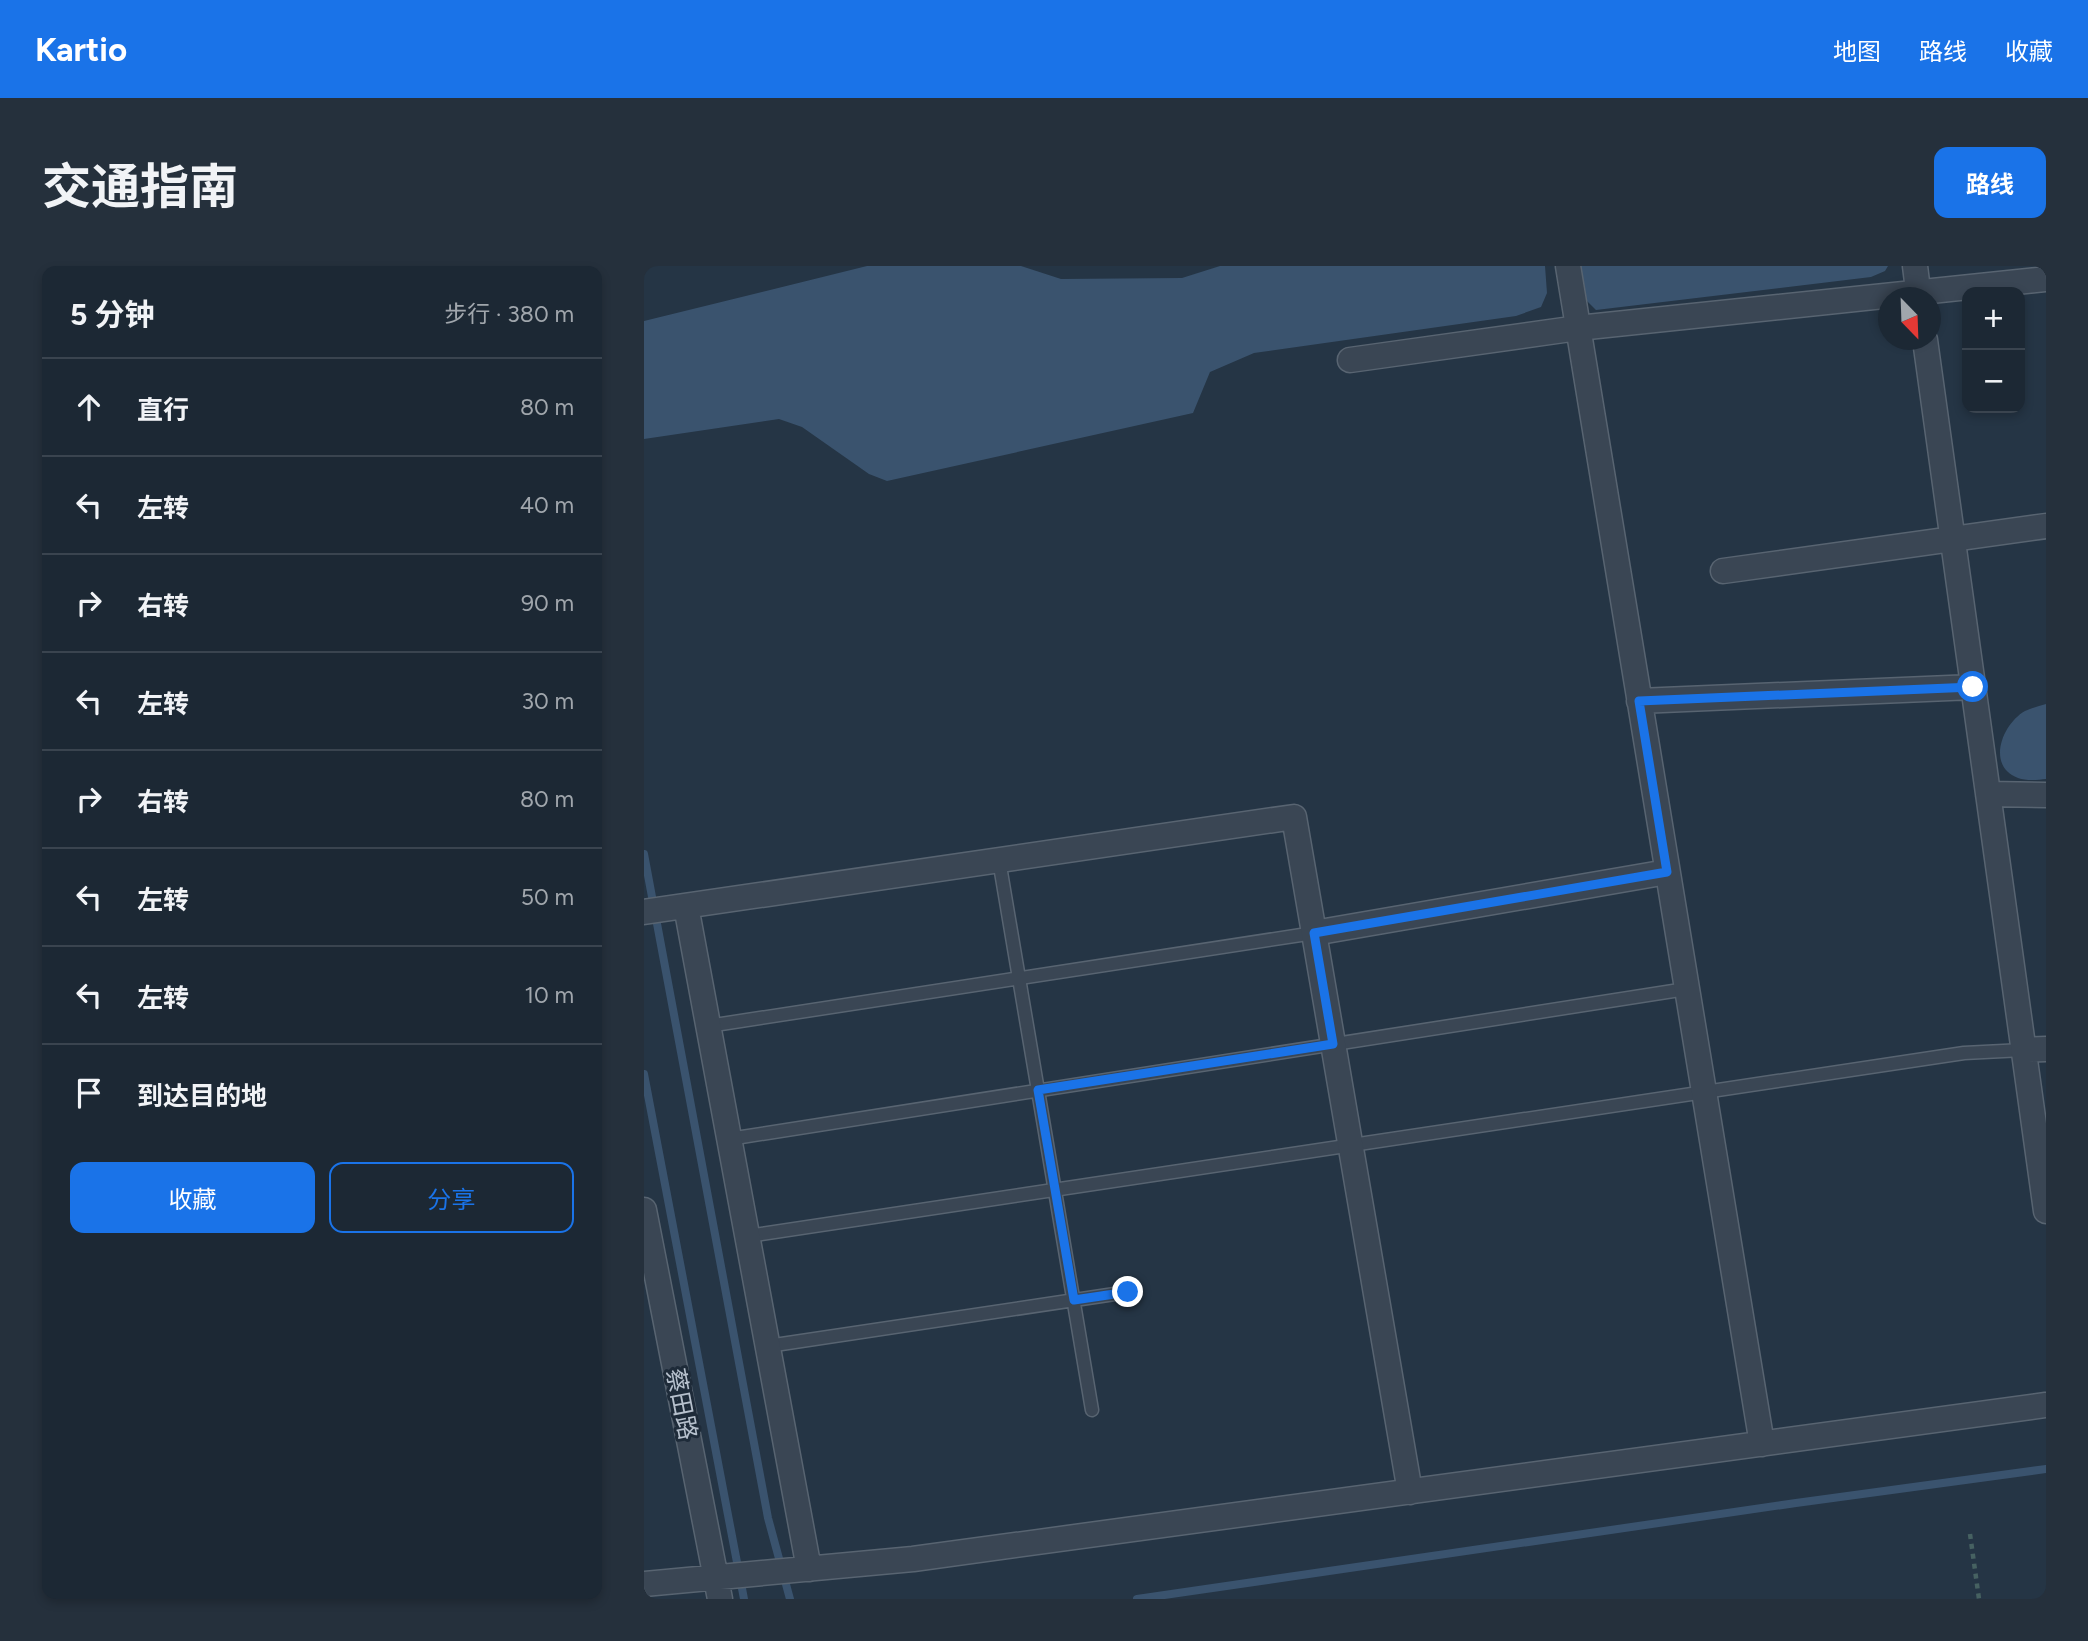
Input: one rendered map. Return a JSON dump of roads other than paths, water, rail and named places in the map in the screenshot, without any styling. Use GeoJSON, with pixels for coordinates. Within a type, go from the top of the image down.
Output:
{"type":"FeatureCollection","features":[{"type":"Feature","properties":{"kind":"street"},"geometry":{"type":"LineString","coordinates":[[1568,266],[1762,1444]]}},
{"type":"Feature","properties":{"kind":"street"},"geometry":{"type":"LineString","coordinates":[[1915,266],[1918,287]]}},
{"type":"Feature","properties":{"kind":"street"},"geometry":{"type":"LineString","coordinates":[[1941,292],[2046,279]]}},
{"type":"Feature","properties":{"kind":"street"},"geometry":{"type":"LineString","coordinates":[[1350,360],[1578,328],[1878,299]]}},
{"type":"Feature","properties":{"kind":"street"},"geometry":{"type":"LineString","coordinates":[[1926,350],[1988,794],[2035,1049],[2046,1205]]}},
{"type":"Feature","properties":{"kind":"street"},"geometry":{"type":"LineString","coordinates":[[1723,571],[2046,526]]}},
{"type":"Feature","properties":{"kind":"street"},"geometry":{"type":"LineString","coordinates":[[1639,701],[1973,687]]}},
{"type":"Feature","properties":{"kind":"street"},"geometry":{"type":"LineString","coordinates":[[1988,794],[2046,795]]}},
{"type":"Feature","properties":{"kind":"street"},"geometry":{"type":"LineString","coordinates":[[755,1577],[768,1346],[708,1026],[665,909],[1294,817],[1410,1492]]}},
{"type":"Feature","properties":{"kind":"street"},"geometry":{"type":"LineString","coordinates":[[1314,933],[1667,872]]}},
{"type":"Feature","properties":{"kind":"street","name":"蔡田路"},"geometry":{"type":"LineString","coordinates":[[644,1210],[755,1577]]}},
{"type":"Feature","properties":{"kind":"street"},"geometry":{"type":"LineString","coordinates":[[644,1584],[755,1577],[914,1559],[2046,1405]]}},
{"type":"Feature","properties":{"kind":"lane"},"geometry":{"type":"LineString","coordinates":[[999,860],[1093,1410]]}},
{"type":"Feature","properties":{"kind":"lane"},"geometry":{"type":"LineString","coordinates":[[708,1026],[1314,933]]}},
{"type":"Feature","properties":{"kind":"lane"},"geometry":{"type":"LineString","coordinates":[[729,1139],[1686,989]]}},
{"type":"Feature","properties":{"kind":"lane"},"geometry":{"type":"LineString","coordinates":[[748,1236],[1964,1053],[2035,1049]]}},
{"type":"Feature","properties":{"kind":"lane"},"geometry":{"type":"LineString","coordinates":[[768,1346],[1128,1292]]}},
{"type":"Feature","properties":{"kind":"water"},"geometry":{"type":"Polygon","coordinates":[[[867,266],[1021,266],[1061,279],[1182,278],[1220,266],[1545,266],[1547,293],[1541,307],[1516,316],[1254,353],[1210,372],[1193,413],[887,481],[869,474],[802,427],[779,419],[644,439],[644,321],[867,266]]]}},
{"type":"Feature","properties":{"kind":"water"},"geometry":{"type":"Polygon","coordinates":[[[1577,266],[1888,266],[1885,271],[1871,277],[1596,310],[1584,298],[1577,266]]]}},
{"type":"Feature","properties":{"kind":"water"},"geometry":{"type":"Polygon","coordinates":[[[2046,704],[2046,779],[2018,778],[2002,764],[2000,755],[2004,735],[2025,711],[2046,704]]]}},
{"type":"Feature","properties":{"kind":"waterway"},"geometry":{"type":"LineString","coordinates":[[644,854],[768,1518],[790,1599]]}},
{"type":"Feature","properties":{"kind":"waterway"},"geometry":{"type":"LineString","coordinates":[[644,1074],[744,1599]]}},
{"type":"Feature","properties":{"kind":"waterway"},"geometry":{"type":"LineString","coordinates":[[1137,1599],[2046,1469]]}}]}
